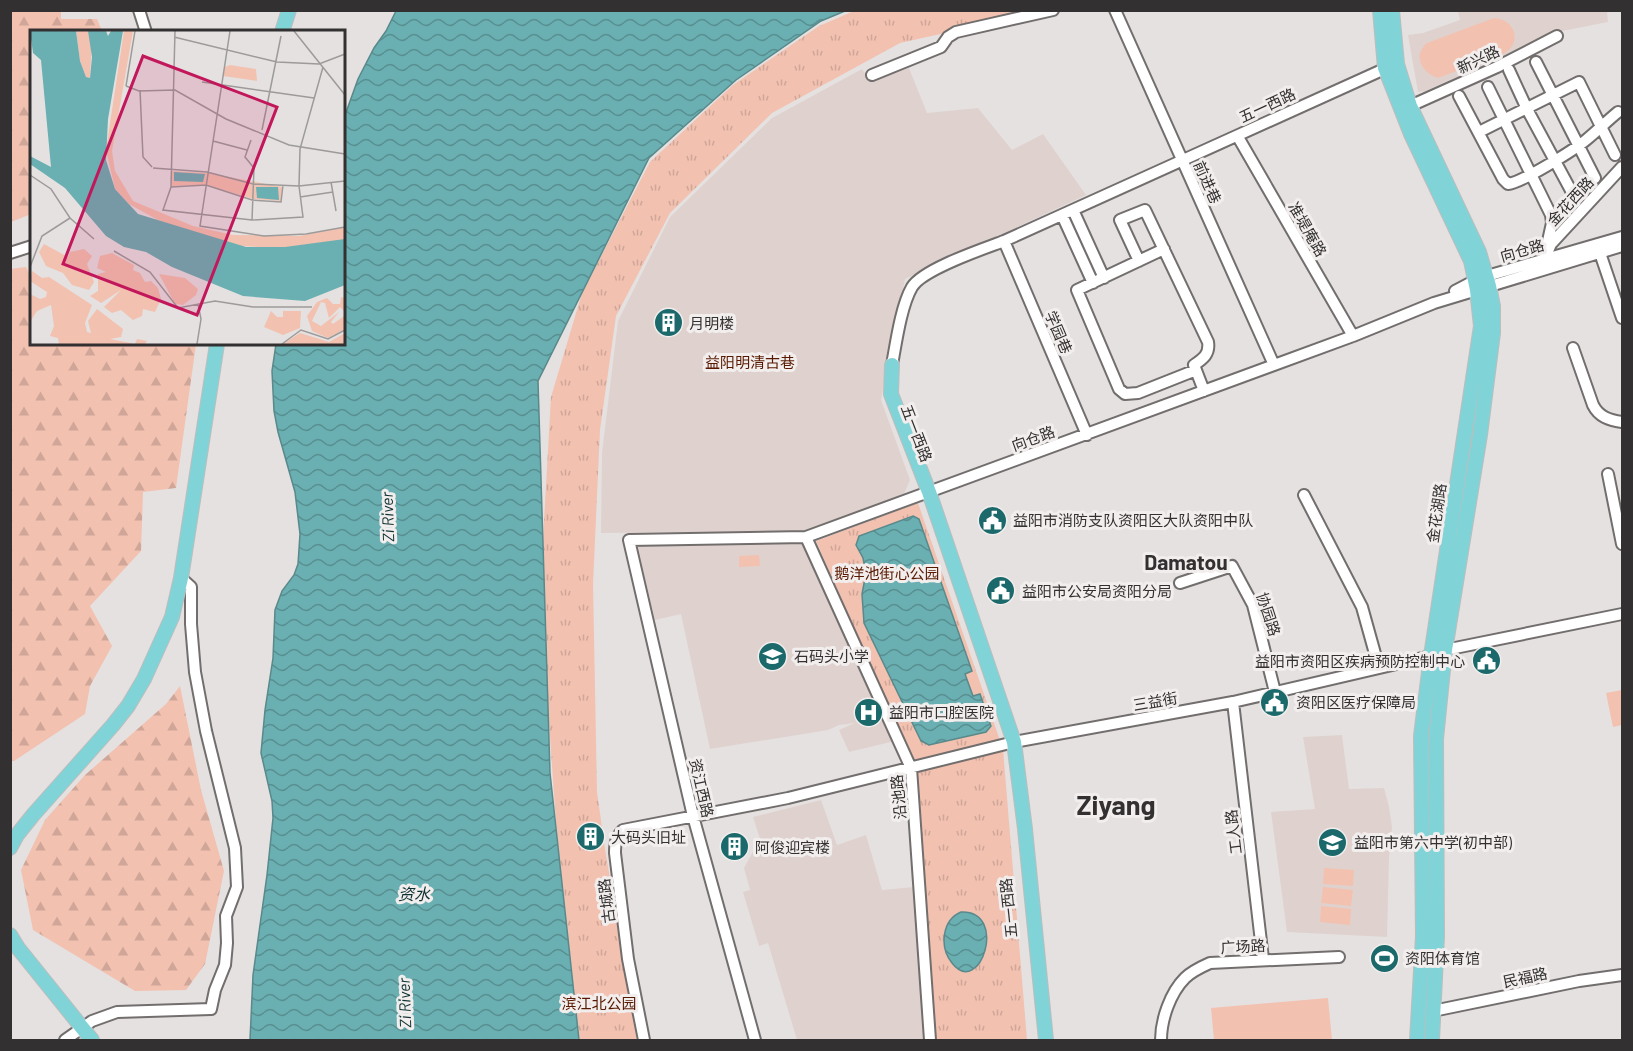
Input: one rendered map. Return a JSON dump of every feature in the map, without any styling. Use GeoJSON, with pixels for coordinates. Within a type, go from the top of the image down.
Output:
{"type":"FeatureCollection","features":[{"type":"Feature","properties":{"kind":"main road"},"geometry":{"type":"LineString","coordinates":[[283,30],[289,10]]}},
{"type":"Feature","properties":{"kind":"main road","name":"金花湖路"},"geometry":{"type":"LineString","coordinates":[[1380,10],[1391,66],[1411,134],[1482,283],[1481,326],[1421,736],[1423,936],[1418,1041]]}},
{"type":"Feature","properties":{"kind":"main road"},"geometry":{"type":"LineString","coordinates":[[1392,10],[1391,66],[1479,252],[1482,283],[1493,306],[1494,333],[1445,650],[1436,739],[1437,936],[1432,1041]]}},
{"type":"Feature","properties":{"kind":"main road"},"geometry":{"type":"LineString","coordinates":[[10,848],[33,815],[128,706],[144,679],[172,617],[181,578],[217,345]]}},
{"type":"Feature","properties":{"kind":"main road","name":"五一西路"},"geometry":{"type":"LineString","coordinates":[[892,365],[887,395],[888,403],[926,493],[1011,743],[1038,1041]]}},
{"type":"Feature","properties":{"kind":"main road"},"geometry":{"type":"LineString","coordinates":[[1011,743],[1026,829],[1046,1041]]}},
{"type":"Feature","properties":{"kind":"main road"},"geometry":{"type":"LineString","coordinates":[[10,935],[92,1041]]}},
{"type":"Feature","properties":{"kind":"street"},"geometry":{"type":"LineString","coordinates":[[139,10],[145,30]]}},
{"type":"Feature","properties":{"kind":"street"},"geometry":{"type":"LineString","coordinates":[[872,75],[941,47],[948,37],[957,32],[1053,10]]}},
{"type":"Feature","properties":{"kind":"street","name":"前进巷"},"geometry":{"type":"LineString","coordinates":[[1115,10],[1274,365]]}},
{"type":"Feature","properties":{"kind":"street","name":"新兴路"},"geometry":{"type":"LineString","coordinates":[[1410,106],[1497,67],[1557,36]]}},
{"type":"Feature","properties":{"kind":"street"},"geometry":{"type":"LineString","coordinates":[[1536,62],[1595,178]]}},
{"type":"Feature","properties":{"kind":"street","name":"五一西路"},"geometry":{"type":"LineString","coordinates":[[892,365],[905,306],[913,285],[938,268],[1238,137],[1391,66]]}},
{"type":"Feature","properties":{"kind":"street"},"geometry":{"type":"LineString","coordinates":[[1509,70],[1527,109],[1575,198]]}},
{"type":"Feature","properties":{"kind":"street"},"geometry":{"type":"LineString","coordinates":[[1479,132],[1579,82],[1615,155]]}},
{"type":"Feature","properties":{"kind":"street"},"geometry":{"type":"LineString","coordinates":[[1488,87],[1551,215],[1552,223],[1544,260]]}},
{"type":"Feature","properties":{"kind":"street"},"geometry":{"type":"LineString","coordinates":[[1459,96],[1503,179],[1508,183],[1514,183],[1578,146],[1618,112]]}},
{"type":"Feature","properties":{"kind":"street","name":"准堤庵路"},"geometry":{"type":"LineString","coordinates":[[1238,137],[1353,336]]}},
{"type":"Feature","properties":{"kind":"street","name":"金花西路"},"geometry":{"type":"LineString","coordinates":[[1544,260],[1551,244],[1623,167]]}},
{"type":"Feature","properties":{"kind":"street"},"geometry":{"type":"LineString","coordinates":[[1139,261],[1120,220],[1145,210],[1208,342],[1208,353],[1194,365],[1204,391]]}},
{"type":"Feature","properties":{"kind":"street"},"geometry":{"type":"LineString","coordinates":[[1068,212],[1104,278]]}},
{"type":"Feature","properties":{"kind":"street"},"geometry":{"type":"LineString","coordinates":[[1068,212],[1093,283]]}},
{"type":"Feature","properties":{"kind":"street","name":"向仓路"},"geometry":{"type":"LineString","coordinates":[[629,540],[806,537],[1353,336],[1544,260],[1623,237]]}},
{"type":"Feature","properties":{"kind":"street","name":"学园巷"},"geometry":{"type":"LineString","coordinates":[[1004,241],[1087,435]]}},
{"type":"Feature","properties":{"kind":"street","name":"向仓路"},"geometry":{"type":"LineString","coordinates":[[1482,283],[1623,246]]}},
{"type":"Feature","properties":{"kind":"street"},"geometry":{"type":"LineString","coordinates":[[10,253],[30,247]]}},
{"type":"Feature","properties":{"kind":"street"},"geometry":{"type":"LineString","coordinates":[[1164,249],[1077,290],[1119,389],[1125,394],[1138,393],[1196,370]]}},
{"type":"Feature","properties":{"kind":"street"},"geometry":{"type":"LineString","coordinates":[[1600,253],[1623,318]]}},
{"type":"Feature","properties":{"kind":"street"},"geometry":{"type":"LineString","coordinates":[[1573,348],[1597,412],[1602,416],[1623,422]]}},
{"type":"Feature","properties":{"kind":"street"},"geometry":{"type":"LineString","coordinates":[[1608,474],[1623,544]]}},
{"type":"Feature","properties":{"kind":"street"},"geometry":{"type":"LineString","coordinates":[[1304,495],[1362,608],[1379,668]]}},
{"type":"Feature","properties":{"kind":"street","name":"沿池路"},"geometry":{"type":"LineString","coordinates":[[806,537],[911,768],[930,1041]]}},
{"type":"Feature","properties":{"kind":"street","name":"资江西路"},"geometry":{"type":"LineString","coordinates":[[629,540],[693,816],[756,1041]]}},
{"type":"Feature","properties":{"kind":"street","name":"协园路"},"geometry":{"type":"LineString","coordinates":[[1180,583],[1232,566],[1253,605],[1275,692]]}},
{"type":"Feature","properties":{"kind":"street"},"geometry":{"type":"LineString","coordinates":[[65,1041],[92,1021],[117,1012],[210,1009],[225,965],[226,916],[237,887],[235,849],[206,731],[195,672],[191,587],[181,578]]}},
{"type":"Feature","properties":{"kind":"street","name":"三益街"},"geometry":{"type":"LineString","coordinates":[[693,816],[788,798],[1011,743],[1233,702],[1431,656],[1445,650],[1623,614]]}},
{"type":"Feature","properties":{"kind":"street","name":"工人路"},"geometry":{"type":"LineString","coordinates":[[1233,702],[1263,959]]}},
{"type":"Feature","properties":{"kind":"street","name":"古城路"},"geometry":{"type":"LineString","coordinates":[[644,1041],[628,959],[615,844],[618,835],[623,830],[693,816]]}},
{"type":"Feature","properties":{"kind":"street","name":"广场路"},"geometry":{"type":"LineString","coordinates":[[1161,1041],[1164,1018],[1175,991],[1195,970],[1210,963],[1339,957]]}},
{"type":"Feature","properties":{"kind":"street","name":"民福路"},"geometry":{"type":"LineString","coordinates":[[1434,1011],[1579,981],[1623,975]]}},
{"type":"Feature","properties":{"kind":"shaded area"},"geometry":{"type":"Polygon","coordinates":[[[1458,11],[1607,11],[1608,22],[1557,32],[1425,91],[1418,92],[1408,35],[1423,33],[1460,20],[1458,11]]]}},
{"type":"Feature","properties":{"kind":"shaded area","name":"益阳明清古巷"},"geometry":{"type":"Polygon","coordinates":[[[909,68],[927,113],[978,108],[1012,150],[1043,134],[1086,195],[905,279],[881,400],[910,480],[904,494],[805,531],[601,533],[602,453],[618,321],[670,217],[772,118],[862,69],[871,82],[909,68]]]}},
{"type":"Feature","properties":{"kind":"shaded area","name":"石码头小学"},"geometry":{"type":"Polygon","coordinates":[[[803,541],[895,741],[849,752],[839,730],[855,723],[839,725],[828,730],[710,749],[681,614],[655,620],[636,545],[803,541]]]}},
{"type":"Feature","properties":{"kind":"shaded area","name":"益阳市第六中学(初中部)"},"geometry":{"type":"Polygon","coordinates":[[[1342,735],[1349,789],[1384,788],[1389,807],[1392,827],[1387,937],[1287,932],[1271,812],[1315,809],[1303,737],[1342,735]]]}},
{"type":"Feature","properties":{"kind":"shaded area"},"geometry":{"type":"Polygon","coordinates":[[[821,800],[837,845],[866,835],[882,890],[914,887],[924,1040],[797,1040],[768,943],[759,946],[743,892],[750,890],[744,868],[760,839],[753,817],[821,800]]]}},
{"type":"Feature","properties":{"kind":"green space"},"geometry":{"type":"Polygon","coordinates":[[[11,10],[61,11],[61,19],[97,19],[102,30],[30,30],[30,214],[11,222],[11,10]]]}},
{"type":"Feature","properties":{"kind":"green space","name":"滨江北公园"},"geometry":{"type":"Polygon","coordinates":[[[854,11],[1044,11],[900,43],[772,113],[670,213],[616,316],[600,430],[593,584],[597,792],[637,1040],[571,1040],[540,592],[551,397],[582,293],[650,162],[733,85],[819,26],[854,11]]]}},
{"type":"Feature","properties":{"kind":"green space"},"geometry":{"type":"Polygon","coordinates":[[[1494,18],[1507,22],[1514,31],[1514,43],[1505,53],[1438,78],[1427,72],[1421,64],[1420,53],[1427,43],[1494,18]]]}},
{"type":"Feature","properties":{"kind":"green space"},"geometry":{"type":"Polygon","coordinates":[[[26,267],[30,275],[30,345],[196,345],[176,488],[143,492],[141,551],[90,606],[112,646],[90,686],[85,714],[14,761],[11,761],[10,269],[26,267]]]}},
{"type":"Feature","properties":{"kind":"green space","name":"鹅洋池街心公园"},"geometry":{"type":"Polygon","coordinates":[[[918,503],[1003,749],[1027,1040],[935,1040],[916,767],[816,541],[918,503]]]}},
{"type":"Feature","properties":{"kind":"green space"},"geometry":{"type":"Polygon","coordinates":[[[759,555],[760,566],[739,567],[739,556],[759,555]]]}},
{"type":"Feature","properties":{"kind":"green space"},"geometry":{"type":"Polygon","coordinates":[[[180,686],[201,790],[224,871],[205,964],[186,990],[135,991],[33,930],[21,870],[45,820],[85,775],[166,704],[180,686]]]}},
{"type":"Feature","properties":{"kind":"green space"},"geometry":{"type":"Polygon","coordinates":[[[1622,690],[1622,725],[1613,727],[1606,693],[1622,690]]]}},
{"type":"Feature","properties":{"kind":"green space"},"geometry":{"type":"Polygon","coordinates":[[[1324,868],[1354,870],[1353,886],[1323,884],[1324,868]]]}},
{"type":"Feature","properties":{"kind":"green space"},"geometry":{"type":"Polygon","coordinates":[[[1323,887],[1353,890],[1351,906],[1321,903],[1323,887]]]}},
{"type":"Feature","properties":{"kind":"green space"},"geometry":{"type":"Polygon","coordinates":[[[1321,906],[1351,909],[1350,925],[1320,922],[1321,906]]]}},
{"type":"Feature","properties":{"kind":"green space"},"geometry":{"type":"Polygon","coordinates":[[[1328,998],[1332,1040],[1214,1040],[1211,1008],[1328,998]]]}},
{"type":"Feature","properties":{"kind":"water","name":"资水"},"geometry":{"type":"Polygon","coordinates":[[[396,11],[845,11],[821,21],[736,80],[649,158],[538,381],[550,773],[579,1040],[250,1040],[253,975],[273,818],[272,801],[261,753],[265,710],[273,658],[275,610],[282,591],[294,575],[298,564],[300,534],[295,492],[274,411],[272,371],[276,345],[345,345],[345,115],[358,79],[396,11]]]}},
{"type":"Feature","properties":{"kind":"water"},"geometry":{"type":"Polygon","coordinates":[[[913,516],[919,519],[972,671],[965,674],[973,696],[980,694],[991,726],[986,732],[929,745],[921,741],[864,623],[862,594],[866,573],[863,558],[856,545],[859,536],[913,516]]]}},
{"type":"Feature","properties":{"kind":"water"},"geometry":{"type":"Polygon","coordinates":[[[961,912],[976,915],[984,924],[987,937],[980,962],[972,970],[962,971],[952,963],[945,949],[946,927],[961,912]]]}},
{"type":"Feature","properties":{"kind":"place","name":"月明楼"},"geometry":{"type":"Point","coordinates":[668,323]}},
{"type":"Feature","properties":{"kind":"place","name":"益阳市消防支队资阳区大队资阳中队"},"geometry":{"type":"Point","coordinates":[992,520]}},
{"type":"Feature","properties":{"kind":"place","name":"益阳市公安局资阳分局"},"geometry":{"type":"Point","coordinates":[1001,591]}},
{"type":"Feature","properties":{"kind":"place","name":"石码头小学"},"geometry":{"type":"Point","coordinates":[773,656]}},
{"type":"Feature","properties":{"kind":"place","name":"益阳市资阳区疾病预防控制中心"},"geometry":{"type":"Point","coordinates":[1486,661]}},
{"type":"Feature","properties":{"kind":"place","name":"资阳区医疗保障局"},"geometry":{"type":"Point","coordinates":[1275,702]}},
{"type":"Feature","properties":{"kind":"place","name":"益阳市口腔医院"},"geometry":{"type":"Point","coordinates":[868,712]}},
{"type":"Feature","properties":{"kind":"place","name":"大码头旧址"},"geometry":{"type":"Point","coordinates":[590,837]}},
{"type":"Feature","properties":{"kind":"place","name":"益阳市第六中学(初中部)"},"geometry":{"type":"Point","coordinates":[1333,842]}},
{"type":"Feature","properties":{"kind":"place","name":"阿俊迎宾楼"},"geometry":{"type":"Point","coordinates":[734,847]}},
{"type":"Feature","properties":{"kind":"place","name":"资阳体育馆"},"geometry":{"type":"Point","coordinates":[1384,958]}},
{"type":"Feature","properties":{"kind":"district","name":"Damatou"},"geometry":{"type":"Point","coordinates":[1186,561]}},
{"type":"Feature","properties":{"kind":"district","name":"Ziyang"},"geometry":{"type":"Point","coordinates":[1116,804]}},
{"type":"Feature","properties":{"kind":"water label","name":"Zi River"},"geometry":{"type":"Point","coordinates":[387,517]}},
{"type":"Feature","properties":{"kind":"water label","name":"Zi River"},"geometry":{"type":"Point","coordinates":[404,1003]}}]}
